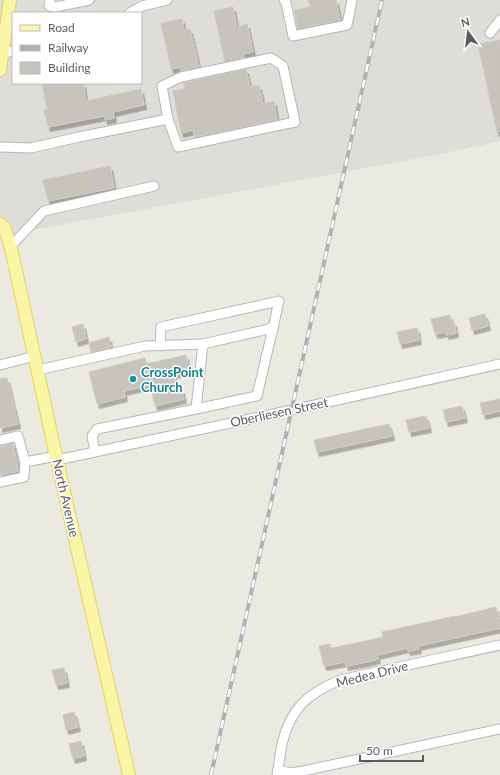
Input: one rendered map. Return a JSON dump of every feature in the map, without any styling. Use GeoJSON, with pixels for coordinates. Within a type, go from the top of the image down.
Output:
{"type":"FeatureCollection","features":[{"type":"Feature","properties":{"kind":"main road"},"geometry":{"type":"LineString","coordinates":[[0,70],[8,52],[10,0]]}},
{"type":"Feature","properties":{"kind":"main road","name":"North Avenue"},"geometry":{"type":"LineString","coordinates":[[0,224],[5,229],[10,246],[129,775]]}},
{"type":"Feature","properties":{"kind":"street"},"geometry":{"type":"LineString","coordinates":[[50,0],[49,6],[55,7],[89,0]]}},
{"type":"Feature","properties":{"kind":"street"},"geometry":{"type":"LineString","coordinates":[[132,12],[145,3],[167,0]]}},
{"type":"Feature","properties":{"kind":"street"},"geometry":{"type":"LineString","coordinates":[[284,0],[286,3],[293,36],[347,25],[352,0]]}},
{"type":"Feature","properties":{"kind":"street"},"geometry":{"type":"LineString","coordinates":[[490,33],[500,20]]}},
{"type":"Feature","properties":{"kind":"street"},"geometry":{"type":"LineString","coordinates":[[271,58],[283,66],[294,122],[178,147],[168,119],[162,86],[181,77],[271,58]]}},
{"type":"Feature","properties":{"kind":"street"},"geometry":{"type":"LineString","coordinates":[[0,147],[31,148],[168,119]]}},
{"type":"Feature","properties":{"kind":"street"},"geometry":{"type":"LineString","coordinates":[[10,246],[44,211],[154,186]]}},
{"type":"Feature","properties":{"kind":"street"},"geometry":{"type":"LineString","coordinates":[[96,451],[92,436],[97,429],[257,396],[278,301],[160,326],[160,346]]}},
{"type":"Feature","properties":{"kind":"street"},"geometry":{"type":"LineString","coordinates":[[38,370],[145,346],[203,344],[273,328]]}},
{"type":"Feature","properties":{"kind":"street"},"geometry":{"type":"LineString","coordinates":[[196,409],[203,344]]}},
{"type":"Feature","properties":{"kind":"street"},"geometry":{"type":"LineString","coordinates":[[0,365],[35,356]]}},
{"type":"Feature","properties":{"kind":"street","name":"Oberliesen Street"},"geometry":{"type":"LineString","coordinates":[[25,462],[96,451],[500,364]]}},
{"type":"Feature","properties":{"kind":"street"},"geometry":{"type":"LineString","coordinates":[[0,440],[18,436],[25,462],[24,477],[0,482]]}},
{"type":"Feature","properties":{"kind":"street","name":"Medea Drive"},"geometry":{"type":"LineString","coordinates":[[277,772],[282,743],[290,720],[300,705],[316,692],[328,685],[340,680],[500,645]]}},
{"type":"Feature","properties":{"kind":"street"},"geometry":{"type":"LineString","coordinates":[[277,772],[303,771],[500,729]]}},
{"type":"Feature","properties":{"kind":"shaded area"},"geometry":{"type":"Polygon","coordinates":[[[0,0],[500,0],[500,141],[441,154],[0,236],[0,0]]]}},
{"type":"Feature","properties":{"kind":"building"},"geometry":{"type":"Polygon","coordinates":[[[308,0],[336,0],[340,20],[298,29],[294,10],[310,7],[308,0]]]}},
{"type":"Feature","properties":{"kind":"building"},"geometry":{"type":"Polygon","coordinates":[[[233,7],[237,27],[247,24],[253,52],[243,54],[244,58],[225,62],[214,11],[233,7]]]}},
{"type":"Feature","properties":{"kind":"building"},"geometry":{"type":"Polygon","coordinates":[[[182,19],[184,30],[190,29],[199,67],[181,71],[180,67],[171,69],[161,23],[182,19]]]}},
{"type":"Feature","properties":{"kind":"building"},"geometry":{"type":"Polygon","coordinates":[[[500,40],[500,131],[497,132],[478,44],[500,40]]]}},
{"type":"Feature","properties":{"kind":"building"},"geometry":{"type":"Polygon","coordinates":[[[246,69],[250,87],[259,85],[263,104],[274,101],[277,120],[194,137],[193,130],[181,133],[173,91],[185,89],[183,83],[246,69]]]}},
{"type":"Feature","properties":{"kind":"building"},"geometry":{"type":"Polygon","coordinates":[[[42,84],[83,84],[86,101],[141,89],[144,105],[113,112],[114,118],[105,120],[104,116],[48,127],[44,110],[47,109],[42,84]]]}},
{"type":"Feature","properties":{"kind":"building"},"geometry":{"type":"Polygon","coordinates":[[[110,166],[114,188],[48,201],[43,180],[110,166]]]}},
{"type":"Feature","properties":{"kind":"building"},"geometry":{"type":"Polygon","coordinates":[[[485,314],[488,326],[472,330],[469,318],[485,314]]]}},
{"type":"Feature","properties":{"kind":"building"},"geometry":{"type":"Polygon","coordinates":[[[450,315],[451,322],[454,322],[456,333],[446,335],[446,332],[435,334],[431,319],[450,315]]]}},
{"type":"Feature","properties":{"kind":"building"},"geometry":{"type":"Polygon","coordinates":[[[83,324],[86,339],[76,342],[72,327],[83,324]]]}},
{"type":"Feature","properties":{"kind":"building"},"geometry":{"type":"Polygon","coordinates":[[[417,328],[419,340],[400,344],[397,332],[417,328]]]}},
{"type":"Feature","properties":{"kind":"building"},"geometry":{"type":"Polygon","coordinates":[[[109,337],[111,347],[91,352],[89,343],[109,337]]]}},
{"type":"Feature","properties":{"kind":"building","name":"CrossPoint Church"},"geometry":{"type":"Polygon","coordinates":[[[186,355],[189,370],[174,374],[178,390],[182,389],[184,399],[155,406],[150,385],[124,391],[125,397],[97,404],[89,372],[145,358],[146,364],[186,355]]]}},
{"type":"Feature","properties":{"kind":"building"},"geometry":{"type":"Polygon","coordinates":[[[7,378],[18,424],[0,428],[0,379],[7,378]]]}},
{"type":"Feature","properties":{"kind":"building"},"geometry":{"type":"Polygon","coordinates":[[[500,399],[500,411],[483,415],[480,403],[500,399]]]}},
{"type":"Feature","properties":{"kind":"building"},"geometry":{"type":"Polygon","coordinates":[[[462,406],[465,418],[446,422],[443,410],[462,406]]]}},
{"type":"Feature","properties":{"kind":"building"},"geometry":{"type":"Polygon","coordinates":[[[426,416],[429,428],[409,432],[406,420],[426,416]]]}},
{"type":"Feature","properties":{"kind":"building"},"geometry":{"type":"Polygon","coordinates":[[[389,424],[392,436],[317,452],[314,440],[389,424]]]}},
{"type":"Feature","properties":{"kind":"building"},"geometry":{"type":"Polygon","coordinates":[[[13,443],[18,471],[0,475],[0,446],[13,443]]]}},
{"type":"Feature","properties":{"kind":"building"},"geometry":{"type":"Polygon","coordinates":[[[496,607],[500,628],[418,646],[419,649],[408,651],[407,648],[377,655],[378,659],[367,662],[346,666],[345,662],[324,666],[319,646],[330,644],[331,648],[352,644],[383,637],[382,632],[496,607]]]}},
{"type":"Feature","properties":{"kind":"building"},"geometry":{"type":"Polygon","coordinates":[[[64,668],[67,683],[56,685],[52,670],[64,668]]]}},
{"type":"Feature","properties":{"kind":"building"},"geometry":{"type":"Polygon","coordinates":[[[74,712],[78,727],[66,730],[63,715],[74,712]]]}},
{"type":"Feature","properties":{"kind":"building"},"geometry":{"type":"Polygon","coordinates":[[[81,741],[84,756],[73,759],[69,744],[81,741]]]}},
{"type":"Feature","properties":{"kind":"railway"},"geometry":{"type":"LineString","coordinates":[[211,775],[382,0]]}},
{"type":"Feature","properties":{"kind":"place","name":"CrossPoint Church"},"geometry":{"type":"Point","coordinates":[133,379]}}]}
